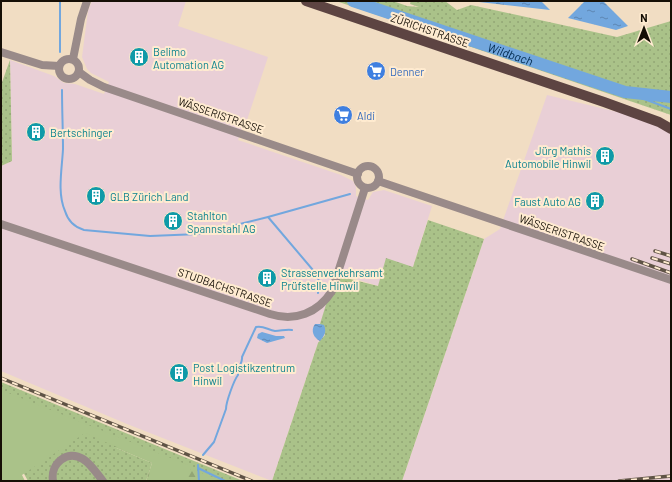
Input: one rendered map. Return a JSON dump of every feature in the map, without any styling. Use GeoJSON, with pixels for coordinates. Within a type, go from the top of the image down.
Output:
{"type":"FeatureCollection","features":[{"type":"Feature","properties":{"kind":"main road","name":"ZÜRICHSTRASSE"},"geometry":{"type":"LineString","coordinates":[[306,1],[589,96],[659,122],[671,129]]}},
{"type":"Feature","properties":{"kind":"main road","name":"ZÜRICHSTRASSE"},"geometry":{"type":"LineString","coordinates":[[659,122],[671,124]]}},
{"type":"Feature","properties":{"kind":"street"},"geometry":{"type":"LineString","coordinates":[[72,59],[81,19],[87,1]]}},
{"type":"Feature","properties":{"kind":"street"},"geometry":{"type":"LineString","coordinates":[[1,52],[42,65],[59,66]]}},
{"type":"Feature","properties":{"kind":"street"},"geometry":{"type":"LineString","coordinates":[[72,59],[78,63],[78,75],[72,79],[66,79],[61,75],[59,66],[63,61],[72,59]]}},
{"type":"Feature","properties":{"kind":"street","name":"WÄSSERISTRASSE"},"geometry":{"type":"LineString","coordinates":[[79,72],[90,80],[104,87],[358,174]]}},
{"type":"Feature","properties":{"kind":"street"},"geometry":{"type":"LineString","coordinates":[[372,167],[378,173],[378,181],[373,187],[365,188],[360,184],[358,174],[364,168],[372,167]]}},
{"type":"Feature","properties":{"kind":"street","name":"WÄSSERISTRASSE"},"geometry":{"type":"LineString","coordinates":[[378,181],[671,280]]}},
{"type":"Feature","properties":{"kind":"street","name":"STUDBACHSTRASSE"},"geometry":{"type":"LineString","coordinates":[[1,224],[270,314],[281,317],[292,317],[314,310],[324,302],[332,291],[365,188]]}},
{"type":"Feature","properties":{"kind":"street"},"geometry":{"type":"LineString","coordinates":[[53,481],[53,471],[57,463],[65,457],[74,456],[87,462],[103,481]]}},
{"type":"Feature","properties":{"kind":"shaded area"},"geometry":{"type":"Polygon","coordinates":[[[92,1],[186,1],[178,26],[268,57],[245,126],[242,129],[238,140],[341,175],[353,181],[356,187],[356,196],[368,200],[373,192],[384,190],[432,206],[413,267],[378,286],[347,276],[338,276],[325,335],[318,343],[272,481],[127,424],[1,371],[1,166],[12,161],[10,60],[54,76],[64,83],[75,84],[104,94],[109,82],[91,73],[87,69],[82,57],[88,11],[92,1]]]}},
{"type":"Feature","properties":{"kind":"shaded area"},"geometry":{"type":"Polygon","coordinates":[[[547,95],[659,122],[671,128],[671,481],[402,481],[484,239],[500,229],[547,95]]]}},
{"type":"Feature","properties":{"kind":"green space"},"geometry":{"type":"Polygon","coordinates":[[[336,1],[393,1],[407,6],[419,7],[410,4],[411,1],[445,1],[457,10],[471,5],[617,37],[671,21],[671,115],[336,1]]]}},
{"type":"Feature","properties":{"kind":"green space"},"geometry":{"type":"Polygon","coordinates":[[[10,60],[12,161],[1,166],[1,85],[10,60]]]}},
{"type":"Feature","properties":{"kind":"green space"},"geometry":{"type":"Polygon","coordinates":[[[428,220],[484,239],[402,481],[272,481],[318,343],[325,335],[320,324],[328,298],[338,276],[378,286],[386,258],[413,267],[428,220]]]}},
{"type":"Feature","properties":{"kind":"green space"},"geometry":{"type":"Polygon","coordinates":[[[1,382],[243,481],[225,481],[114,447],[152,463],[146,481],[28,481],[7,443],[1,402],[1,382]]]}},
{"type":"Feature","properties":{"kind":"green space"},"geometry":{"type":"Polygon","coordinates":[[[1,390],[188,465],[186,471],[186,481],[147,481],[153,463],[85,433],[22,475],[25,481],[1,481],[1,390]]]}},
{"type":"Feature","properties":{"kind":"green space"},"geometry":{"type":"Polygon","coordinates":[[[114,443],[225,481],[146,481],[152,463],[114,447],[114,443]]]}},
{"type":"Feature","properties":{"kind":"water"},"geometry":{"type":"Polygon","coordinates":[[[470,1],[541,1],[550,10],[470,1]]]}},
{"type":"Feature","properties":{"kind":"water"},"geometry":{"type":"Polygon","coordinates":[[[585,1],[603,1],[628,26],[616,30],[568,18],[585,1]]]}},
{"type":"Feature","properties":{"kind":"water"},"geometry":{"type":"Polygon","coordinates":[[[315,324],[324,325],[325,327],[325,334],[320,341],[313,334],[315,324]]]}},
{"type":"Feature","properties":{"kind":"water"},"geometry":{"type":"Polygon","coordinates":[[[262,332],[276,336],[284,336],[285,338],[267,343],[257,338],[258,334],[262,332]]]}},
{"type":"Feature","properties":{"kind":"waterway"},"geometry":{"type":"LineString","coordinates":[[60,1],[60,52]]}},
{"type":"Feature","properties":{"kind":"waterway","name":"Wildbach"},"geometry":{"type":"LineString","coordinates":[[353,1],[625,92],[671,97]]}},
{"type":"Feature","properties":{"kind":"waterway"},"geometry":{"type":"LineString","coordinates":[[62,90],[63,149],[61,197],[66,215],[72,223],[80,229],[150,236],[199,234],[268,217],[350,194]]}},
{"type":"Feature","properties":{"kind":"waterway"},"geometry":{"type":"LineString","coordinates":[[625,92],[671,109]]}},
{"type":"Feature","properties":{"kind":"waterway"},"geometry":{"type":"LineString","coordinates":[[268,217],[318,276],[318,293]]}},
{"type":"Feature","properties":{"kind":"waterway"},"geometry":{"type":"LineString","coordinates":[[203,455],[214,442],[226,409],[230,391],[238,375],[242,357],[256,327],[263,327],[275,331],[292,330]]}},
{"type":"Feature","properties":{"kind":"waterway"},"geometry":{"type":"LineString","coordinates":[[198,465],[199,481]]}},
{"type":"Feature","properties":{"kind":"waterway"},"geometry":{"type":"LineString","coordinates":[[198,468],[225,481]]}},
{"type":"Feature","properties":{"kind":"railway"},"geometry":{"type":"LineString","coordinates":[[655,251],[671,256]]}},
{"type":"Feature","properties":{"kind":"railway"},"geometry":{"type":"LineString","coordinates":[[652,258],[671,264]]}},
{"type":"Feature","properties":{"kind":"railway"},"geometry":{"type":"LineString","coordinates":[[632,259],[671,273]]}},
{"type":"Feature","properties":{"kind":"railway"},"geometry":{"type":"LineString","coordinates":[[1,378],[252,481]]}},
{"type":"Feature","properties":{"kind":"railway"},"geometry":{"type":"LineString","coordinates":[[619,481],[671,476]]}},
{"type":"Feature","properties":{"kind":"place","name":"Belimo Automation AG"},"geometry":{"type":"Point","coordinates":[139,57]}},
{"type":"Feature","properties":{"kind":"place","name":"Denner"},"geometry":{"type":"Point","coordinates":[376,71]}},
{"type":"Feature","properties":{"kind":"place","name":"Aldi"},"geometry":{"type":"Point","coordinates":[343,115]}},
{"type":"Feature","properties":{"kind":"place","name":"Bertschinger"},"geometry":{"type":"Point","coordinates":[36,132]}},
{"type":"Feature","properties":{"kind":"place","name":"Jürg Mathis Automobile Hinwil"},"geometry":{"type":"Point","coordinates":[605,156]}},
{"type":"Feature","properties":{"kind":"place","name":"GLB Zürich Land"},"geometry":{"type":"Point","coordinates":[96,196]}},
{"type":"Feature","properties":{"kind":"place","name":"Faust Auto AG"},"geometry":{"type":"Point","coordinates":[595,201]}},
{"type":"Feature","properties":{"kind":"place","name":"Stahlton Spannstahl AG"},"geometry":{"type":"Point","coordinates":[173,221]}},
{"type":"Feature","properties":{"kind":"place","name":"Strassenverkehrsamt Prüfstelle Hinwil"},"geometry":{"type":"Point","coordinates":[267,278]}},
{"type":"Feature","properties":{"kind":"place","name":"Post Logistikzentrum Hinwil"},"geometry":{"type":"Point","coordinates":[179,373]}}]}
